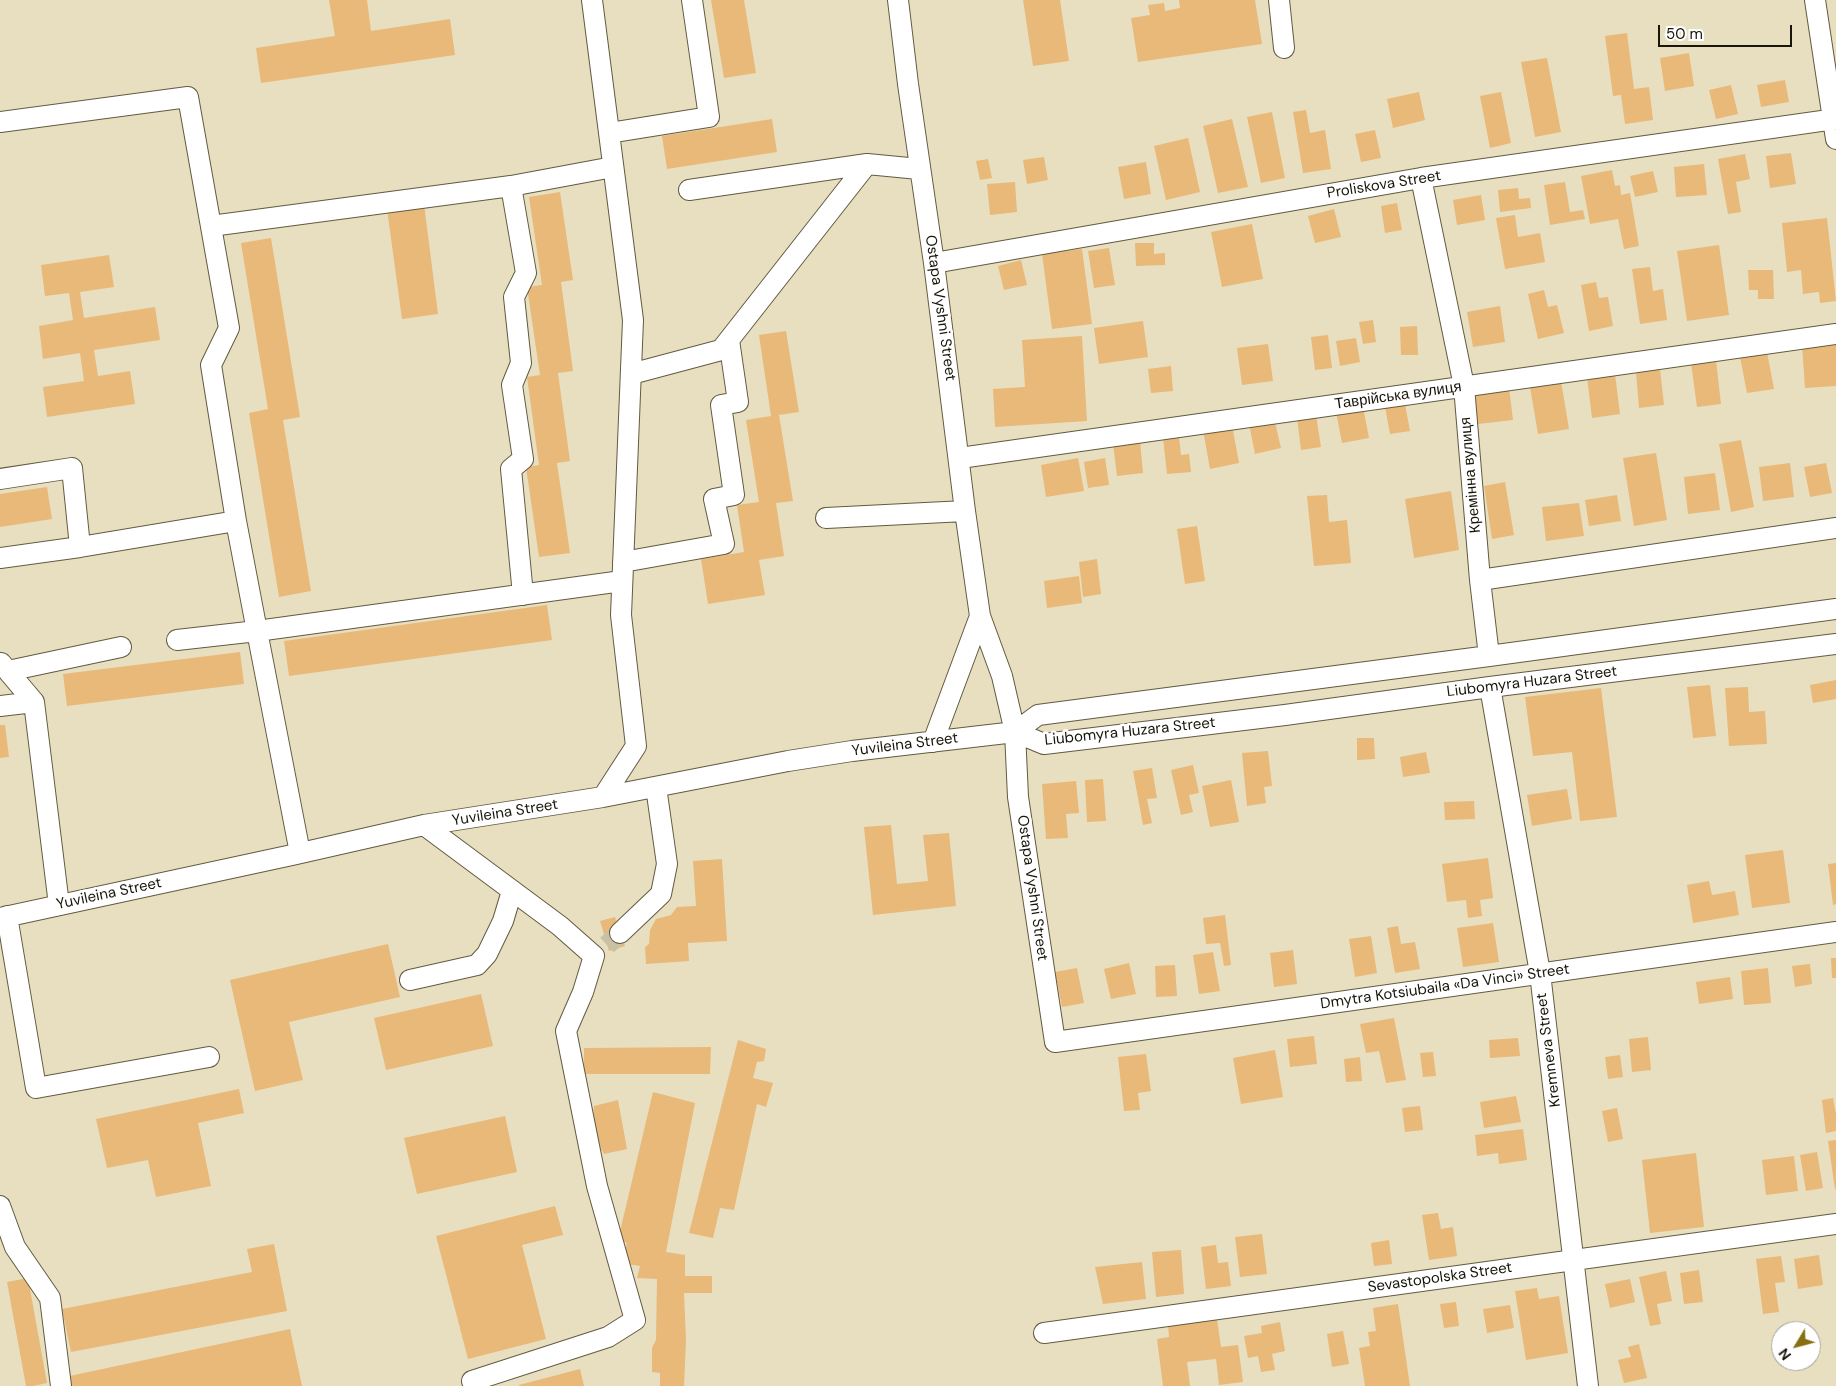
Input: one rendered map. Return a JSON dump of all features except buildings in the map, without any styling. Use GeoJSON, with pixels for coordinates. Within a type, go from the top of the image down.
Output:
{"type":"FeatureCollection","features":[{"type":"Feature","properties":{"kind":"street"},"geometry":{"type":"LineString","coordinates":[[592,0],[633,320],[621,615],[636,746],[602,797]]}},
{"type":"Feature","properties":{"kind":"street"},"geometry":{"type":"LineString","coordinates":[[609,133],[709,117],[692,0]]}},
{"type":"Feature","properties":{"kind":"street","name":"Ostapa Vyshni Street"},"geometry":{"type":"LineString","coordinates":[[898,0],[980,616],[1002,676],[1015,732],[1018,797],[1055,1042]]}},
{"type":"Feature","properties":{"kind":"street"},"geometry":{"type":"LineString","coordinates":[[1279,0],[1284,48]]}},
{"type":"Feature","properties":{"kind":"street"},"geometry":{"type":"LineString","coordinates":[[1815,0],[1835,126]]}},
{"type":"Feature","properties":{"kind":"street"},"geometry":{"type":"LineString","coordinates":[[0,122],[188,97],[229,328],[211,365],[236,521],[300,853]]}},
{"type":"Feature","properties":{"kind":"street","name":"Proliskova Street"},"geometry":{"type":"LineString","coordinates":[[934,263],[1421,178],[1835,126]]}},
{"type":"Feature","properties":{"kind":"street"},"geometry":{"type":"LineString","coordinates":[[689,190],[867,164],[919,169]]}},
{"type":"Feature","properties":{"kind":"street"},"geometry":{"type":"LineString","coordinates":[[631,374],[721,350],[867,164]]}},
{"type":"Feature","properties":{"kind":"street"},"geometry":{"type":"LineString","coordinates":[[211,226],[511,186],[613,167]]}},
{"type":"Feature","properties":{"kind":"street","name":"Кремінна вулиця"},"geometry":{"type":"LineString","coordinates":[[1421,178],[1464,386],[1480,580],[1489,656]]}},
{"type":"Feature","properties":{"kind":"street"},"geometry":{"type":"LineString","coordinates":[[511,186],[526,273],[514,297],[521,363],[512,385],[523,459],[511,469],[523,595]]}},
{"type":"Feature","properties":{"kind":"street","name":"Таврійська вулиця"},"geometry":{"type":"LineString","coordinates":[[960,458],[1836,334]]}},
{"type":"Feature","properties":{"kind":"street"},"geometry":{"type":"LineString","coordinates":[[177,640],[523,595],[622,572],[724,544],[714,499],[734,495],[721,405],[738,402],[729,340]]}},
{"type":"Feature","properties":{"kind":"street"},"geometry":{"type":"LineString","coordinates":[[0,479],[72,468],[80,547]]}},
{"type":"Feature","properties":{"kind":"street"},"geometry":{"type":"LineString","coordinates":[[826,518],[965,511]]}},
{"type":"Feature","properties":{"kind":"street"},"geometry":{"type":"LineString","coordinates":[[0,558],[80,547],[236,521]]}},
{"type":"Feature","properties":{"kind":"street"},"geometry":{"type":"LineString","coordinates":[[1480,580],[1836,528]]}},
{"type":"Feature","properties":{"kind":"street","name":"Liubomyra Huzara Street"},"geometry":{"type":"LineString","coordinates":[[1015,732],[1038,715],[1836,609]]}},
{"type":"Feature","properties":{"kind":"street"},"geometry":{"type":"LineString","coordinates":[[932,742],[980,616]]}},
{"type":"Feature","properties":{"kind":"street","name":"Liubomyra Huzara Street"},"geometry":{"type":"LineString","coordinates":[[1015,732],[1044,744],[1836,644]]}},
{"type":"Feature","properties":{"kind":"street"},"geometry":{"type":"LineString","coordinates":[[4,666],[121,648]]}},
{"type":"Feature","properties":{"kind":"street"},"geometry":{"type":"LineString","coordinates":[[4,666],[34,702],[59,904]]}},
{"type":"Feature","properties":{"kind":"street","name":"Kremneva Street"},"geometry":{"type":"LineString","coordinates":[[1490,687],[1540,973],[1588,1386]]}},
{"type":"Feature","properties":{"kind":"street"},"geometry":{"type":"LineString","coordinates":[[0,706],[34,702]]}},
{"type":"Feature","properties":{"kind":"street","name":"Yuvileina Street"},"geometry":{"type":"LineString","coordinates":[[3,917],[424,825],[602,797],[852,751],[1015,732]]}},
{"type":"Feature","properties":{"kind":"street"},"geometry":{"type":"LineString","coordinates":[[472,1381],[608,1337],[635,1320],[597,1186],[566,1031],[607,945],[661,894],[667,864],[656,787]]}},
{"type":"Feature","properties":{"kind":"street"},"geometry":{"type":"LineString","coordinates":[[424,825],[560,926],[607,945]]}},
{"type":"Feature","properties":{"kind":"street"},"geometry":{"type":"LineString","coordinates":[[410,980],[477,965],[487,954],[503,922],[512,890]]}},
{"type":"Feature","properties":{"kind":"street"},"geometry":{"type":"LineString","coordinates":[[3,917],[36,1088],[209,1057]]}},
{"type":"Feature","properties":{"kind":"street","name":"Dmytra Kotsiubaila «Da Vinci» Street"},"geometry":{"type":"LineString","coordinates":[[1055,1042],[1836,932]]}},
{"type":"Feature","properties":{"kind":"street"},"geometry":{"type":"LineString","coordinates":[[0,1206],[15,1247],[50,1298],[61,1386]]}},
{"type":"Feature","properties":{"kind":"street","name":"Sevastopolska Street"},"geometry":{"type":"LineString","coordinates":[[1044,1334],[1573,1259],[1836,1224]]}},
{"type":"Feature","properties":{"kind":"tunnel"},"geometry":{"type":"LineString","coordinates":[[607,945],[620,933]]}}]}
